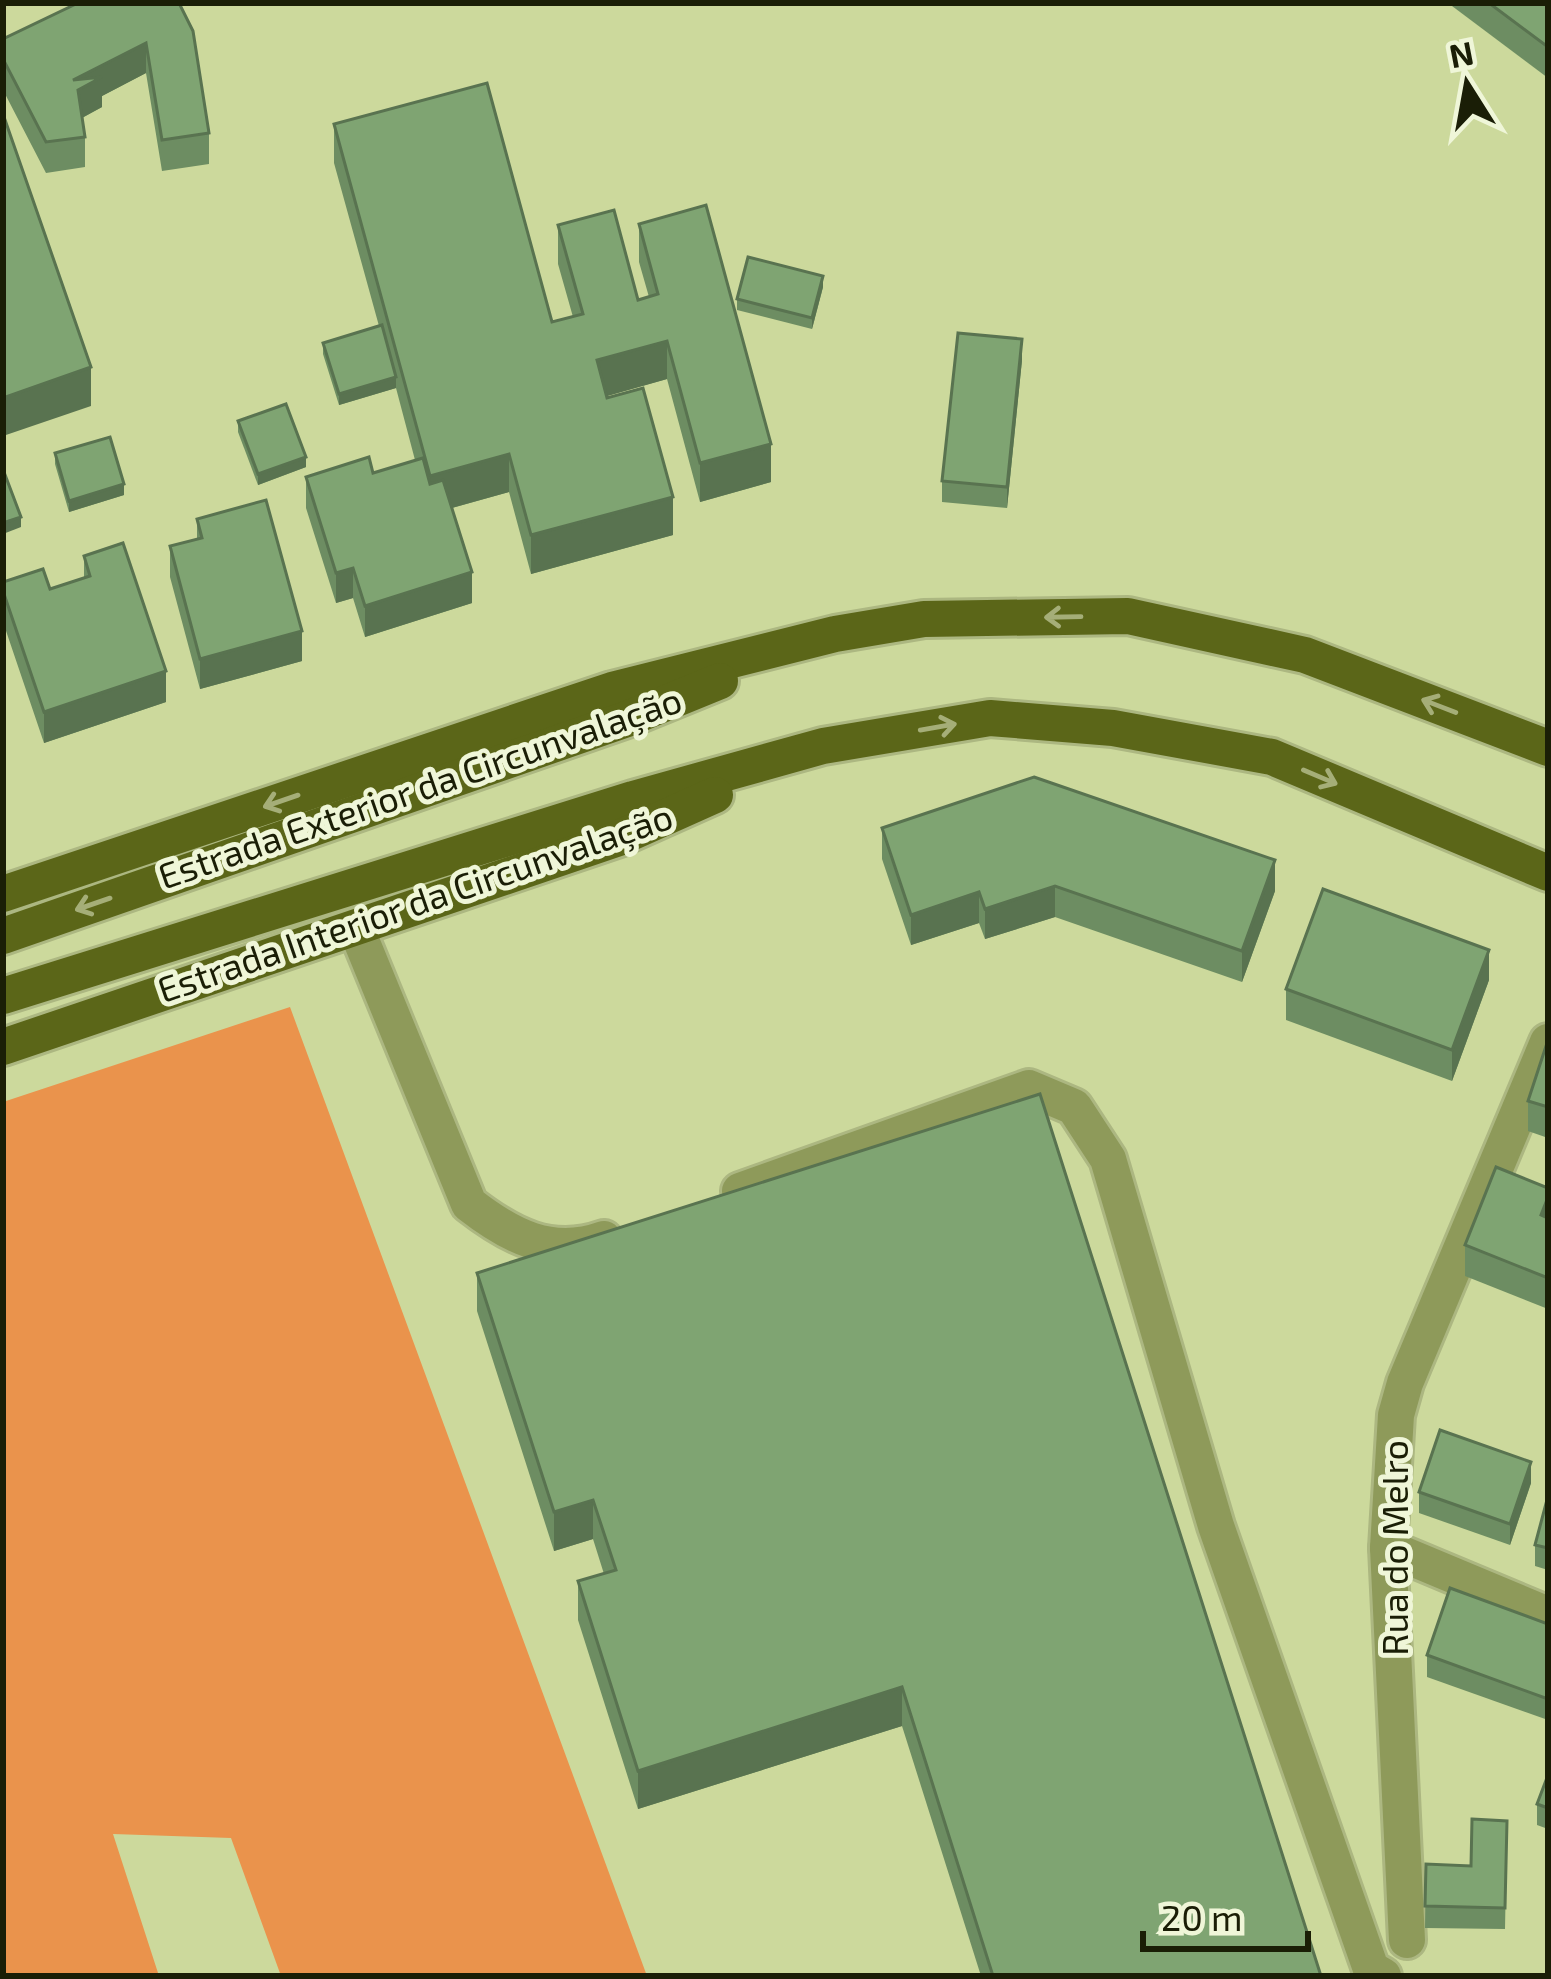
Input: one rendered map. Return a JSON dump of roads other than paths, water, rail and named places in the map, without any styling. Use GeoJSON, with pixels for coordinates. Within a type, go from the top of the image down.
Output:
{"type":"FeatureCollection","features":[{"type":"Feature","properties":{"kind":"main road","name":"Estrada Exterior da Circunvalação"},"geometry":{"type":"LineString","coordinates":[[3,894],[611,689],[835,634],[924,620],[1127,616],[1305,655],[1548,748]]}},
{"type":"Feature","properties":{"kind":"main road","name":"Estrada Exterior da Circunvalação"},"geometry":{"type":"LineString","coordinates":[[3,936],[627,719],[835,634]]}},
{"type":"Feature","properties":{"kind":"main road","name":"Estrada Interior da Circunvalação"},"geometry":{"type":"LineString","coordinates":[[3,996],[634,799],[823,746],[989,718],[1113,728],[1272,757],[1548,873]]}},
{"type":"Feature","properties":{"kind":"main road","name":"Estrada Interior da Circunvalação"},"geometry":{"type":"LineString","coordinates":[[3,1047],[619,838],[823,746]]}},
{"type":"Feature","properties":{"kind":"street"},"geometry":{"type":"LineString","coordinates":[[356,928],[469,1204],[508,1234],[552,1247],[588,1245],[632,1229]]}},
{"type":"Feature","properties":{"kind":"street","name":"Rua do Melro"},"geometry":{"type":"LineString","coordinates":[[1407,1940],[1388,1548],[1396,1415],[1405,1383],[1548,1042]]}},
{"type":"Feature","properties":{"kind":"street"},"geometry":{"type":"LineString","coordinates":[[698,1206],[1029,1088],[1074,1107],[1108,1159],[1216,1526],[1371,1969],[1383,1976]]}},
{"type":"Feature","properties":{"kind":"street"},"geometry":{"type":"LineString","coordinates":[[1388,1548],[1548,1615]]}}]}
